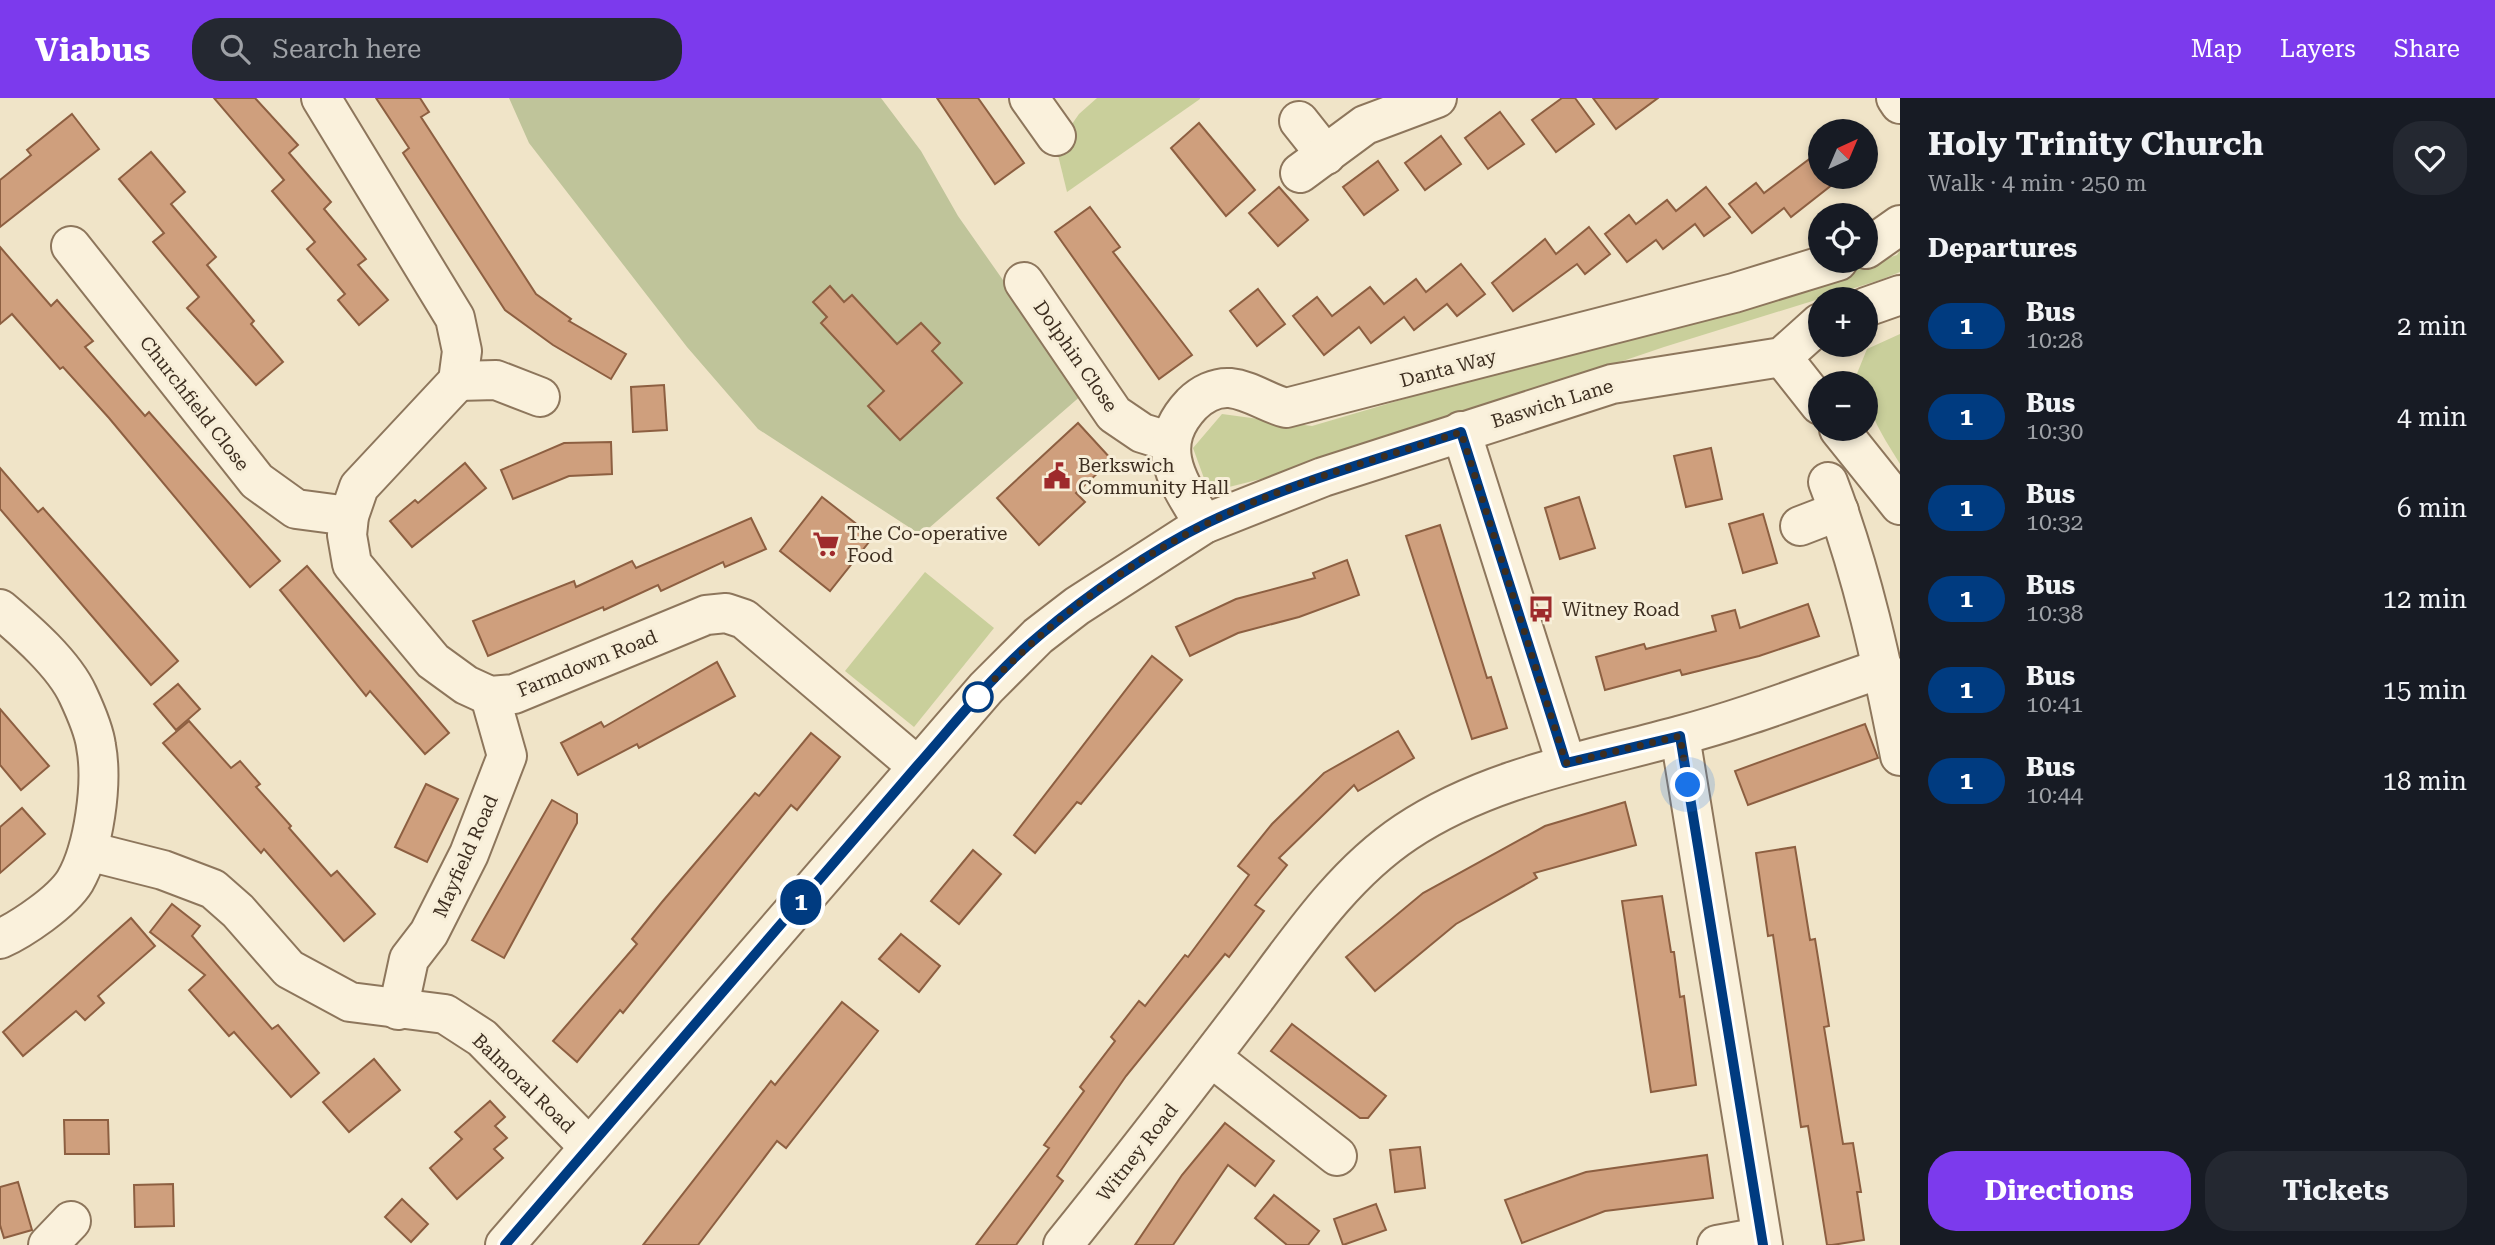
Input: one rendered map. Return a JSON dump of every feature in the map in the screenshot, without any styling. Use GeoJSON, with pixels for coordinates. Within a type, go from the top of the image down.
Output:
{"type":"FeatureCollection","features":[{"type":"Feature","properties":{"kind":"street"},"geometry":{"type":"LineString","coordinates":[[321,98],[455,318],[462,351],[458,381],[496,380],[540,397]]}},
{"type":"Feature","properties":{"kind":"street"},"geometry":{"type":"LineString","coordinates":[[1299,121],[1313,164],[1365,125],[1437,98]]}},
{"type":"Feature","properties":{"kind":"street"},"geometry":{"type":"LineString","coordinates":[[1896,98],[1900,104]]}},
{"type":"Feature","properties":{"kind":"street"},"geometry":{"type":"LineString","coordinates":[[1878,241],[1900,225]]}},
{"type":"Feature","properties":{"kind":"street","name":"Churchfield Close"},"geometry":{"type":"LineString","coordinates":[[71,246],[257,481],[296,509],[349,516]]}},
{"type":"Feature","properties":{"kind":"street","name":"Danta Way"},"geometry":{"type":"LineString","coordinates":[[1171,442],[1181,417],[1210,391],[1230,388],[1286,408],[1734,293],[1808,270]]}},
{"type":"Feature","properties":{"kind":"street","name":"Dolphin Close"},"geometry":{"type":"LineString","coordinates":[[1024,282],[1114,414],[1142,433],[1171,442]]}},
{"type":"Feature","properties":{"kind":"street"},"geometry":{"type":"LineString","coordinates":[[1878,303],[1900,295]]}},
{"type":"Feature","properties":{"kind":"street"},"geometry":{"type":"LineString","coordinates":[[1808,334],[1782,357],[1808,390]]}},
{"type":"Feature","properties":{"kind":"street","name":"Baswich Lane"},"geometry":{"type":"LineString","coordinates":[[505,1245],[986,688],[1038,636],[1121,575],[1205,524],[1287,490],[1461,432],[1612,384],[1782,357]]}},
{"type":"Feature","properties":{"kind":"street","name":"Farmdown Road"},"geometry":{"type":"LineString","coordinates":[[458,381],[359,487],[346,535],[352,564],[433,660],[466,685],[490,696],[514,694],[706,615],[726,612],[744,619],[917,766]]}},
{"type":"Feature","properties":{"kind":"street"},"geometry":{"type":"LineString","coordinates":[[1461,432],[1566,763]]}},
{"type":"Feature","properties":{"kind":"street"},"geometry":{"type":"LineString","coordinates":[[1849,441],[1900,505]]}},
{"type":"Feature","properties":{"kind":"street"},"geometry":{"type":"LineString","coordinates":[[1171,442],[1179,482],[1205,524]]}},
{"type":"Feature","properties":{"kind":"street"},"geometry":{"type":"LineString","coordinates":[[1800,526],[1833,496],[1853,551],[1883,668],[1900,756]]}},
{"type":"Feature","properties":{"kind":"street"},"geometry":{"type":"LineString","coordinates":[[0,609],[34,639],[77,693],[96,745],[97,796],[88,851],[74,883],[18,931],[0,939]]}},
{"type":"Feature","properties":{"kind":"street","name":"Witney Road"},"geometry":{"type":"LineString","coordinates":[[1063,1245],[1318,916],[1360,868],[1405,832],[1453,805],[1566,763],[1680,736],[1883,668]]}},
{"type":"Feature","properties":{"kind":"street","name":"Mayfield Road"},"geometry":{"type":"LineString","coordinates":[[398,1010],[409,959],[429,933],[469,854],[507,756],[490,696]]}},
{"type":"Feature","properties":{"kind":"street"},"geometry":{"type":"LineString","coordinates":[[1680,736],[1762,1241],[1717,1245]]}},
{"type":"Feature","properties":{"kind":"street","name":"Balmoral Road"},"geometry":{"type":"LineString","coordinates":[[88,851],[163,870],[213,889],[237,911],[289,969],[350,1002],[444,1014],[482,1038],[589,1147]]}},
{"type":"Feature","properties":{"kind":"street"},"geometry":{"type":"LineString","coordinates":[[1210,1057],[1337,1156]]}},
{"type":"Feature","properties":{"kind":"green space"},"geometry":{"type":"Polygon","coordinates":[[[509,98],[881,98],[921,151],[958,216],[1083,394],[921,535],[758,429],[687,347],[529,143],[509,98]]]}},
{"type":"Feature","properties":{"kind":"green space"},"geometry":{"type":"Polygon","coordinates":[[[1097,98],[1200,99],[1067,192],[1056,147],[1079,114],[1097,98]]]}},
{"type":"Feature","properties":{"kind":"green space"},"geometry":{"type":"Polygon","coordinates":[[[1900,250],[1900,272],[1880,280],[1857,287],[1808,287],[1808,302],[1664,347],[1317,465],[1209,492],[1193,448],[1222,414],[1312,426],[1575,349],[1740,307],[1843,273],[1878,273],[1878,261],[1897,255],[1900,250]]]}},
{"type":"Feature","properties":{"kind":"green space"},"geometry":{"type":"Polygon","coordinates":[[[1900,334],[1900,464],[1878,425],[1878,371],[1858,371],[1864,357],[1878,357],[1878,344],[1900,334]]]}},
{"type":"Feature","properties":{"kind":"green space"},"geometry":{"type":"Polygon","coordinates":[[[925,572],[994,628],[914,727],[845,671],[925,572]]]}},
{"type":"Feature","properties":{"kind":"building"},"geometry":{"type":"Polygon","coordinates":[[[214,98],[255,98],[298,145],[289,153],[331,202],[324,209],[366,259],[358,265],[388,300],[359,325],[338,300],[345,294],[307,249],[315,242],[272,191],[284,180],[214,98]]]}},
{"type":"Feature","properties":{"kind":"building"},"geometry":{"type":"Polygon","coordinates":[[[376,98],[420,98],[429,112],[421,117],[536,294],[571,319],[569,321],[626,354],[611,379],[553,345],[505,310],[403,153],[409,148],[376,98]]]}},
{"type":"Feature","properties":{"kind":"building"},"geometry":{"type":"Polygon","coordinates":[[[937,98],[978,98],[1024,163],[995,184],[937,98]]]}},
{"type":"Feature","properties":{"kind":"building"},"geometry":{"type":"Polygon","coordinates":[[[1562,98],[1575,98],[1594,124],[1556,152],[1532,120],[1562,98]]]}},
{"type":"Feature","properties":{"kind":"building"},"geometry":{"type":"Polygon","coordinates":[[[1593,98],[1658,98],[1616,129],[1593,98]]]}},
{"type":"Feature","properties":{"kind":"building"},"geometry":{"type":"Polygon","coordinates":[[[1500,112],[1524,144],[1488,169],[1465,138],[1500,112]]]}},
{"type":"Feature","properties":{"kind":"building"},"geometry":{"type":"Polygon","coordinates":[[[72,114],[99,149],[0,227],[0,180],[31,155],[27,150],[72,114]]]}},
{"type":"Feature","properties":{"kind":"building"},"geometry":{"type":"Polygon","coordinates":[[[1199,123],[1255,190],[1226,216],[1171,148],[1199,123]]]}},
{"type":"Feature","properties":{"kind":"building"},"geometry":{"type":"Polygon","coordinates":[[[1441,136],[1461,164],[1425,190],[1405,163],[1441,136]]]}},
{"type":"Feature","properties":{"kind":"building"},"geometry":{"type":"Polygon","coordinates":[[[151,152],[185,192],[171,204],[216,257],[207,265],[254,321],[251,324],[283,362],[256,385],[187,308],[199,297],[153,242],[164,233],[119,179],[151,152]]]}},
{"type":"Feature","properties":{"kind":"building"},"geometry":{"type":"Polygon","coordinates":[[[1808,160],[1808,189],[1827,189],[1791,217],[1784,208],[1752,233],[1729,204],[1756,183],[1764,193],[1808,160]]]}},
{"type":"Feature","properties":{"kind":"building"},"geometry":{"type":"Polygon","coordinates":[[[1378,161],[1398,190],[1364,215],[1343,187],[1378,161]]]}},
{"type":"Feature","properties":{"kind":"building"},"geometry":{"type":"Polygon","coordinates":[[[1279,187],[1308,220],[1278,246],[1249,213],[1279,187]]]}},
{"type":"Feature","properties":{"kind":"building"},"geometry":{"type":"Polygon","coordinates":[[[1706,187],[1730,217],[1704,236],[1695,224],[1663,249],[1656,240],[1627,262],[1605,234],[1629,215],[1636,224],[1667,200],[1676,211],[1706,187]]]}},
{"type":"Feature","properties":{"kind":"building"},"geometry":{"type":"Polygon","coordinates":[[[1090,207],[1120,247],[1113,252],[1192,355],[1159,379],[1055,232],[1090,207]]]}},
{"type":"Feature","properties":{"kind":"building"},"geometry":{"type":"Polygon","coordinates":[[[1589,227],[1610,254],[1585,274],[1577,264],[1513,311],[1492,283],[1545,239],[1556,254],[1589,227]]]}},
{"type":"Feature","properties":{"kind":"building"},"geometry":{"type":"Polygon","coordinates":[[[0,247],[51,306],[57,300],[93,341],[85,347],[145,416],[149,412],[280,561],[250,587],[63,367],[60,369],[12,314],[0,324],[0,247]]]}},
{"type":"Feature","properties":{"kind":"building"},"geometry":{"type":"Polygon","coordinates":[[[1461,264],[1485,294],[1457,316],[1447,304],[1414,330],[1404,317],[1371,343],[1359,327],[1324,355],[1293,316],[1317,297],[1332,316],[1370,287],[1384,304],[1416,279],[1426,292],[1461,264]]]}},
{"type":"Feature","properties":{"kind":"building"},"geometry":{"type":"Polygon","coordinates":[[[830,286],[844,302],[852,295],[897,344],[921,323],[940,343],[932,351],[962,383],[900,440],[868,406],[884,391],[821,323],[827,317],[813,302],[830,286]]]}},
{"type":"Feature","properties":{"kind":"building"},"geometry":{"type":"Polygon","coordinates":[[[1258,289],[1285,324],[1257,346],[1230,311],[1258,289]]]}},
{"type":"Feature","properties":{"kind":"building"},"geometry":{"type":"Polygon","coordinates":[[[664,385],[667,430],[633,432],[631,387],[664,385]]]}},
{"type":"Feature","properties":{"kind":"building","name":"Berkswich Community Hall"},"geometry":{"type":"Polygon","coordinates":[[[1078,423],[1112,460],[1076,493],[1085,502],[1039,545],[997,498],[1078,423]]]}},
{"type":"Feature","properties":{"kind":"building"},"geometry":{"type":"Polygon","coordinates":[[[611,442],[612,474],[569,476],[513,499],[501,470],[564,443],[611,442]]]}},
{"type":"Feature","properties":{"kind":"building"},"geometry":{"type":"Polygon","coordinates":[[[1711,448],[1722,499],[1686,507],[1674,456],[1711,448]]]}},
{"type":"Feature","properties":{"kind":"building"},"geometry":{"type":"Polygon","coordinates":[[[465,463],[486,488],[412,547],[390,521],[415,500],[418,503],[465,463]]]}},
{"type":"Feature","properties":{"kind":"building"},"geometry":{"type":"Polygon","coordinates":[[[0,468],[38,512],[43,508],[178,661],[151,685],[0,509],[0,468]]]}},
{"type":"Feature","properties":{"kind":"building","name":"The Co-operative Food"},"geometry":{"type":"Polygon","coordinates":[[[822,497],[873,537],[830,591],[780,551],[822,497]]]}},
{"type":"Feature","properties":{"kind":"building"},"geometry":{"type":"Polygon","coordinates":[[[1579,497],[1595,548],[1560,559],[1545,508],[1579,497]]]}},
{"type":"Feature","properties":{"kind":"building"},"geometry":{"type":"Polygon","coordinates":[[[1763,514],[1777,563],[1743,573],[1729,524],[1763,514]]]}},
{"type":"Feature","properties":{"kind":"building"},"geometry":{"type":"Polygon","coordinates":[[[751,518],[766,549],[725,567],[723,562],[661,591],[658,585],[604,610],[603,607],[488,656],[473,621],[574,581],[576,587],[632,561],[636,568],[751,518]]]}},
{"type":"Feature","properties":{"kind":"building"},"geometry":{"type":"Polygon","coordinates":[[[1440,525],[1487,678],[1491,677],[1507,728],[1472,739],[1406,536],[1440,525]]]}},
{"type":"Feature","properties":{"kind":"building"},"geometry":{"type":"Polygon","coordinates":[[[1347,560],[1359,595],[1299,617],[1238,633],[1190,656],[1176,627],[1236,599],[1315,578],[1313,573],[1347,560]]]}},
{"type":"Feature","properties":{"kind":"building"},"geometry":{"type":"Polygon","coordinates":[[[307,566],[449,733],[425,754],[370,691],[366,696],[280,590],[307,566]]]}},
{"type":"Feature","properties":{"kind":"building"},"geometry":{"type":"Polygon","coordinates":[[[1808,604],[1819,636],[1759,656],[1682,675],[1680,670],[1605,690],[1596,657],[1644,644],[1646,649],[1716,631],[1712,616],[1735,610],[1740,628],[1808,604]]]}},
{"type":"Feature","properties":{"kind":"building"},"geometry":{"type":"Polygon","coordinates":[[[1152,656],[1182,680],[1081,804],[1077,802],[1035,853],[1014,835],[1152,656]]]}},
{"type":"Feature","properties":{"kind":"building"},"geometry":{"type":"Polygon","coordinates":[[[717,662],[735,696],[639,748],[637,744],[578,775],[561,743],[601,722],[604,727],[717,662]]]}},
{"type":"Feature","properties":{"kind":"building"},"geometry":{"type":"Polygon","coordinates":[[[178,684],[200,709],[176,730],[154,704],[178,684]]]}},
{"type":"Feature","properties":{"kind":"building"},"geometry":{"type":"Polygon","coordinates":[[[0,709],[49,766],[21,790],[0,765],[0,709]]]}},
{"type":"Feature","properties":{"kind":"building"},"geometry":{"type":"Polygon","coordinates":[[[189,721],[231,768],[240,761],[260,784],[256,787],[331,876],[337,871],[375,914],[344,941],[264,849],[261,853],[163,743],[189,721]]]}},
{"type":"Feature","properties":{"kind":"building"},"geometry":{"type":"Polygon","coordinates":[[[1865,724],[1878,758],[1748,805],[1735,771],[1865,724]]]}},
{"type":"Feature","properties":{"kind":"building"},"geometry":{"type":"Polygon","coordinates":[[[1398,731],[1414,758],[1358,791],[1354,785],[1279,858],[1287,865],[1255,905],[1264,911],[1229,957],[1225,954],[1126,1076],[1057,1176],[1063,1181],[1016,1245],[976,1245],[1049,1148],[1044,1145],[1084,1091],[1080,1087],[1115,1041],[1111,1037],[1139,1001],[1145,1006],[1185,955],[1188,957],[1249,875],[1238,866],[1272,824],[1324,773],[1398,731]]]}},
{"type":"Feature","properties":{"kind":"building"},"geometry":{"type":"Polygon","coordinates":[[[811,733],[840,757],[797,810],[791,805],[623,1013],[620,1010],[577,1062],[553,1041],[637,944],[632,939],[662,902],[755,793],[759,796],[811,733]]]}},
{"type":"Feature","properties":{"kind":"building"},"geometry":{"type":"Polygon","coordinates":[[[426,784],[458,799],[427,862],[395,847],[426,784]]]}},
{"type":"Feature","properties":{"kind":"building"},"geometry":{"type":"Polygon","coordinates":[[[552,800],[577,814],[577,823],[504,958],[472,940],[552,800]]]}},
{"type":"Feature","properties":{"kind":"building"},"geometry":{"type":"Polygon","coordinates":[[[1625,802],[1636,845],[1534,873],[1537,878],[1456,924],[1375,991],[1346,957],[1423,893],[1545,826],[1625,802]]]}},
{"type":"Feature","properties":{"kind":"building"},"geometry":{"type":"Polygon","coordinates":[[[22,808],[45,834],[0,873],[0,827],[22,808]]]}},
{"type":"Feature","properties":{"kind":"building"},"geometry":{"type":"Polygon","coordinates":[[[1795,847],[1810,940],[1815,939],[1829,1026],[1824,1027],[1843,1144],[1853,1143],[1861,1192],[1857,1192],[1864,1240],[1832,1245],[1827,1245],[1808,1126],[1801,1127],[1773,935],[1768,936],[1756,853],[1795,847]]]}},
{"type":"Feature","properties":{"kind":"building"},"geometry":{"type":"Polygon","coordinates":[[[973,850],[1001,874],[959,924],[931,901],[973,850]]]}},
{"type":"Feature","properties":{"kind":"building"},"geometry":{"type":"Polygon","coordinates":[[[1662,896],[1680,997],[1684,996],[1696,1085],[1651,1092],[1622,901],[1662,896]]]}},
{"type":"Feature","properties":{"kind":"building"},"geometry":{"type":"Polygon","coordinates":[[[172,904],[200,926],[192,936],[272,1029],[278,1025],[319,1073],[291,1097],[234,1032],[229,1036],[189,990],[205,975],[150,932],[172,904]]]}},
{"type":"Feature","properties":{"kind":"building"},"geometry":{"type":"Polygon","coordinates":[[[131,918],[155,946],[98,996],[104,1003],[85,1020],[76,1011],[23,1056],[3,1032],[131,918]]]}},
{"type":"Feature","properties":{"kind":"building"},"geometry":{"type":"Polygon","coordinates":[[[901,934],[940,966],[919,992],[879,959],[901,934]]]}},
{"type":"Feature","properties":{"kind":"building"},"geometry":{"type":"Polygon","coordinates":[[[842,1002],[878,1031],[786,1148],[777,1141],[698,1245],[643,1245],[771,1081],[775,1085],[842,1002]]]}},
{"type":"Feature","properties":{"kind":"building"},"geometry":{"type":"Polygon","coordinates":[[[1292,1024],[1386,1096],[1368,1118],[1360,1118],[1271,1051],[1292,1024]]]}},
{"type":"Feature","properties":{"kind":"building"},"geometry":{"type":"Polygon","coordinates":[[[374,1059],[400,1090],[349,1132],[323,1102],[374,1059]]]}},
{"type":"Feature","properties":{"kind":"building"},"geometry":{"type":"Polygon","coordinates":[[[490,1101],[505,1117],[495,1126],[507,1138],[494,1149],[503,1158],[457,1199],[430,1168],[462,1139],[455,1132],[490,1101]]]}},
{"type":"Feature","properties":{"kind":"building"},"geometry":{"type":"Polygon","coordinates":[[[64,1120],[108,1120],[109,1154],[65,1154],[64,1120]]]}},
{"type":"Feature","properties":{"kind":"building"},"geometry":{"type":"Polygon","coordinates":[[[1225,1123],[1274,1161],[1255,1186],[1228,1165],[1173,1245],[1135,1245],[1182,1175],[1225,1123]]]}},
{"type":"Feature","properties":{"kind":"building"},"geometry":{"type":"Polygon","coordinates":[[[1420,1147],[1425,1188],[1395,1192],[1390,1150],[1420,1147]]]}},
{"type":"Feature","properties":{"kind":"building"},"geometry":{"type":"Polygon","coordinates":[[[1707,1155],[1713,1198],[1605,1211],[1522,1243],[1505,1200],[1586,1172],[1707,1155]]]}},
{"type":"Feature","properties":{"kind":"building"},"geometry":{"type":"Polygon","coordinates":[[[18,1182],[32,1230],[4,1238],[0,1225],[0,1187],[18,1182]]]}},
{"type":"Feature","properties":{"kind":"building"},"geometry":{"type":"Polygon","coordinates":[[[173,1184],[174,1226],[135,1227],[134,1185],[173,1184]]]}},
{"type":"Feature","properties":{"kind":"building"},"geometry":{"type":"Polygon","coordinates":[[[1274,1195],[1319,1231],[1308,1245],[1287,1245],[1255,1218],[1274,1195]]]}},
{"type":"Feature","properties":{"kind":"building"},"geometry":{"type":"Polygon","coordinates":[[[402,1199],[428,1224],[411,1242],[385,1217],[402,1199]]]}},
{"type":"Feature","properties":{"kind":"building"},"geometry":{"type":"Polygon","coordinates":[[[1376,1204],[1386,1230],[1343,1245],[1334,1219],[1376,1204]]]}},
{"type":"Feature","properties":{"kind":"bus line","name":"1"},"geometry":{"type":"LineString","coordinates":[[505,1245],[917,766],[986,688],[1038,636],[1121,575],[1205,524],[1303,484],[1461,432],[1566,763],[1680,736],[1763,1245]]}},
{"type":"Feature","properties":{"kind":"place","name":"Berkswich Community Hall"},"geometry":{"type":"Point","coordinates":[1057,476]}},
{"type":"Feature","properties":{"kind":"place","name":"The Co-operative Food"},"geometry":{"type":"Point","coordinates":[826,544]}},
{"type":"Feature","properties":{"kind":"place","name":"Witney Road"},"geometry":{"type":"Point","coordinates":[1541,609]}},
{"type":"Feature","properties":{"kind":"route"},"geometry":{"type":"LineString","coordinates":[[978,697],[1038,636],[1077,606],[1121,575],[1205,524],[1303,484],[1461,432],[1566,763],[1680,736],[1688,785]]}}]}
